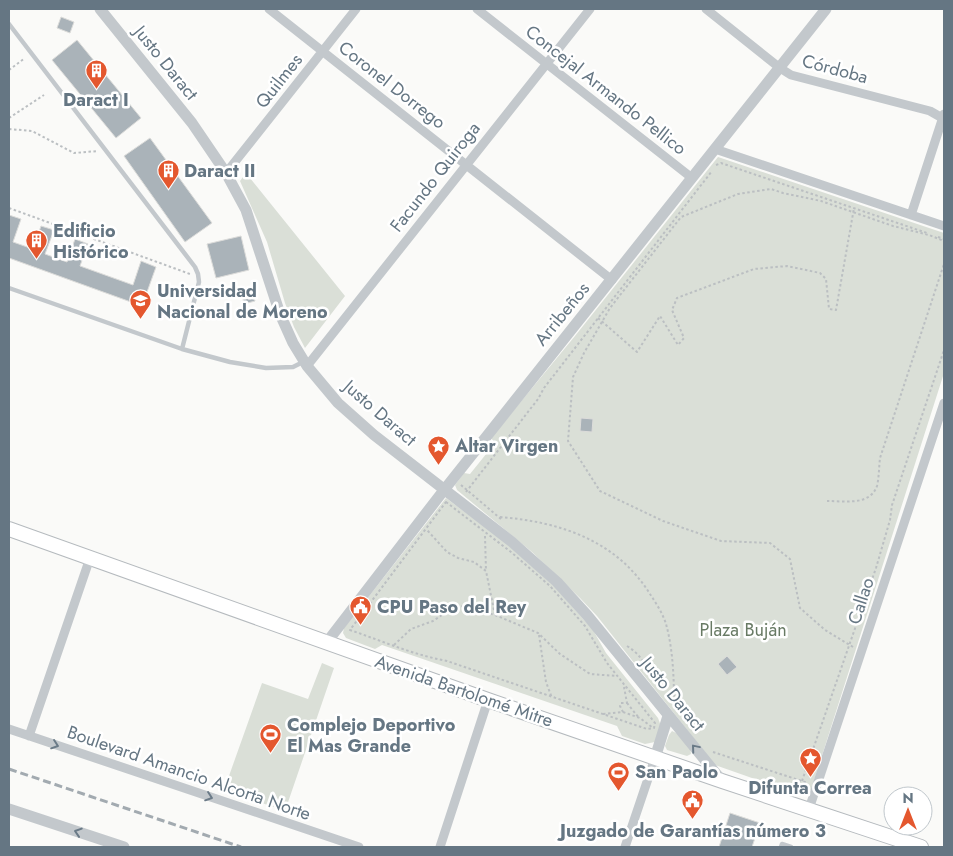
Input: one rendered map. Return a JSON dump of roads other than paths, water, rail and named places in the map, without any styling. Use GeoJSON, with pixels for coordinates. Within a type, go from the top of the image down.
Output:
{"type":"FeatureCollection","features":[{"type":"Feature","properties":{"kind":"main road","name":"Avenida Bartolomé Mitre"},"geometry":{"type":"LineString","coordinates":[[9,529],[488,700],[809,809],[902,844],[921,847]]}},
{"type":"Feature","properties":{"kind":"street","name":"Justo Daract"},"geometry":{"type":"LineString","coordinates":[[100,9],[192,123],[226,174],[246,210],[280,314],[305,364],[338,403],[374,435],[484,520],[538,565],[572,597],[671,712],[722,781]]}},
{"type":"Feature","properties":{"kind":"street","name":"Coronel Dorrego"},"geometry":{"type":"LineString","coordinates":[[270,9],[612,280]]}},
{"type":"Feature","properties":{"kind":"street","name":"Quilmes"},"geometry":{"type":"LineString","coordinates":[[226,174],[356,9]]}},
{"type":"Feature","properties":{"kind":"street","name":"Concejal Armando Pellico"},"geometry":{"type":"LineString","coordinates":[[478,9],[692,178]]}},
{"type":"Feature","properties":{"kind":"street","name":"Facundo Quiroga"},"geometry":{"type":"LineString","coordinates":[[305,364],[590,9]]}},
{"type":"Feature","properties":{"kind":"street","name":"Córdoba"},"geometry":{"type":"LineString","coordinates":[[706,9],[791,75],[930,111],[944,117]]}},
{"type":"Feature","properties":{"kind":"street","name":"Arribeños"},"geometry":{"type":"LineString","coordinates":[[327,642],[444,490],[826,9]]}},
{"type":"Feature","properties":{"kind":"street"},"geometry":{"type":"LineString","coordinates":[[912,215],[944,117]]}},
{"type":"Feature","properties":{"kind":"street","name":"Concejal Armando Pellico"},"geometry":{"type":"LineString","coordinates":[[715,149],[944,226]]}},
{"type":"Feature","properties":{"kind":"street","name":"Callao"},"geometry":{"type":"LineString","coordinates":[[809,809],[944,403]]}},
{"type":"Feature","properties":{"kind":"street"},"geometry":{"type":"LineString","coordinates":[[29,736],[90,558]]}},
{"type":"Feature","properties":{"kind":"street"},"geometry":{"type":"LineString","coordinates":[[440,847],[488,700]]}},
{"type":"Feature","properties":{"kind":"street"},"geometry":{"type":"LineString","coordinates":[[625,847],[671,712]]}},
{"type":"Feature","properties":{"kind":"street","name":"Boulevard Amancio Alcorta Norte"},"geometry":{"type":"LineString","coordinates":[[9,729],[359,847]]}},
{"type":"Feature","properties":{"kind":"street"},"geometry":{"type":"LineString","coordinates":[[9,809],[124,847]]}},
{"type":"Feature","properties":{"kind":"lane"},"geometry":{"type":"LineString","coordinates":[[9,24],[195,267],[199,282],[182,349]]}},
{"type":"Feature","properties":{"kind":"lane"},"geometry":{"type":"LineString","coordinates":[[9,288],[182,349],[230,362],[266,368],[293,367],[305,364]]}},
{"type":"Feature","properties":{"kind":"lane"},"geometry":{"type":"LineString","coordinates":[[781,847],[782,844],[791,847]]}},
{"type":"Feature","properties":{"kind":"railway"},"geometry":{"type":"LineString","coordinates":[[9,769],[241,847]]}},
{"type":"Feature","properties":{"kind":"place","name":"Daract I"},"geometry":{"type":"Point","coordinates":[96,89]}},
{"type":"Feature","properties":{"kind":"place","name":"Daract II"},"geometry":{"type":"Point","coordinates":[168,190]}},
{"type":"Feature","properties":{"kind":"place","name":"Edificio Histórico"},"geometry":{"type":"Point","coordinates":[37,260]}},
{"type":"Feature","properties":{"kind":"place","name":"Universidad Nacional de Moreno"},"geometry":{"type":"Point","coordinates":[141,320]}},
{"type":"Feature","properties":{"kind":"place","name":"Altar Virgen"},"geometry":{"type":"Point","coordinates":[439,465]}},
{"type":"Feature","properties":{"kind":"place","name":"CPU Paso del Rey"},"geometry":{"type":"Point","coordinates":[361,626]}},
{"type":"Feature","properties":{"kind":"place","name":"Complejo Deportivo El Mas Grande"},"geometry":{"type":"Point","coordinates":[271,754]}},
{"type":"Feature","properties":{"kind":"place","name":"Difunta Correa"},"geometry":{"type":"Point","coordinates":[810,777]}},
{"type":"Feature","properties":{"kind":"place","name":"San Paolo"},"geometry":{"type":"Point","coordinates":[619,791]}},
{"type":"Feature","properties":{"kind":"place","name":"Juzgado de Garantías número 3"},"geometry":{"type":"Point","coordinates":[693,820]}},
{"type":"Feature","properties":{"kind":"park label","name":"Plaza Buján"},"geometry":{"type":"Point","coordinates":[743,630]}}]}
